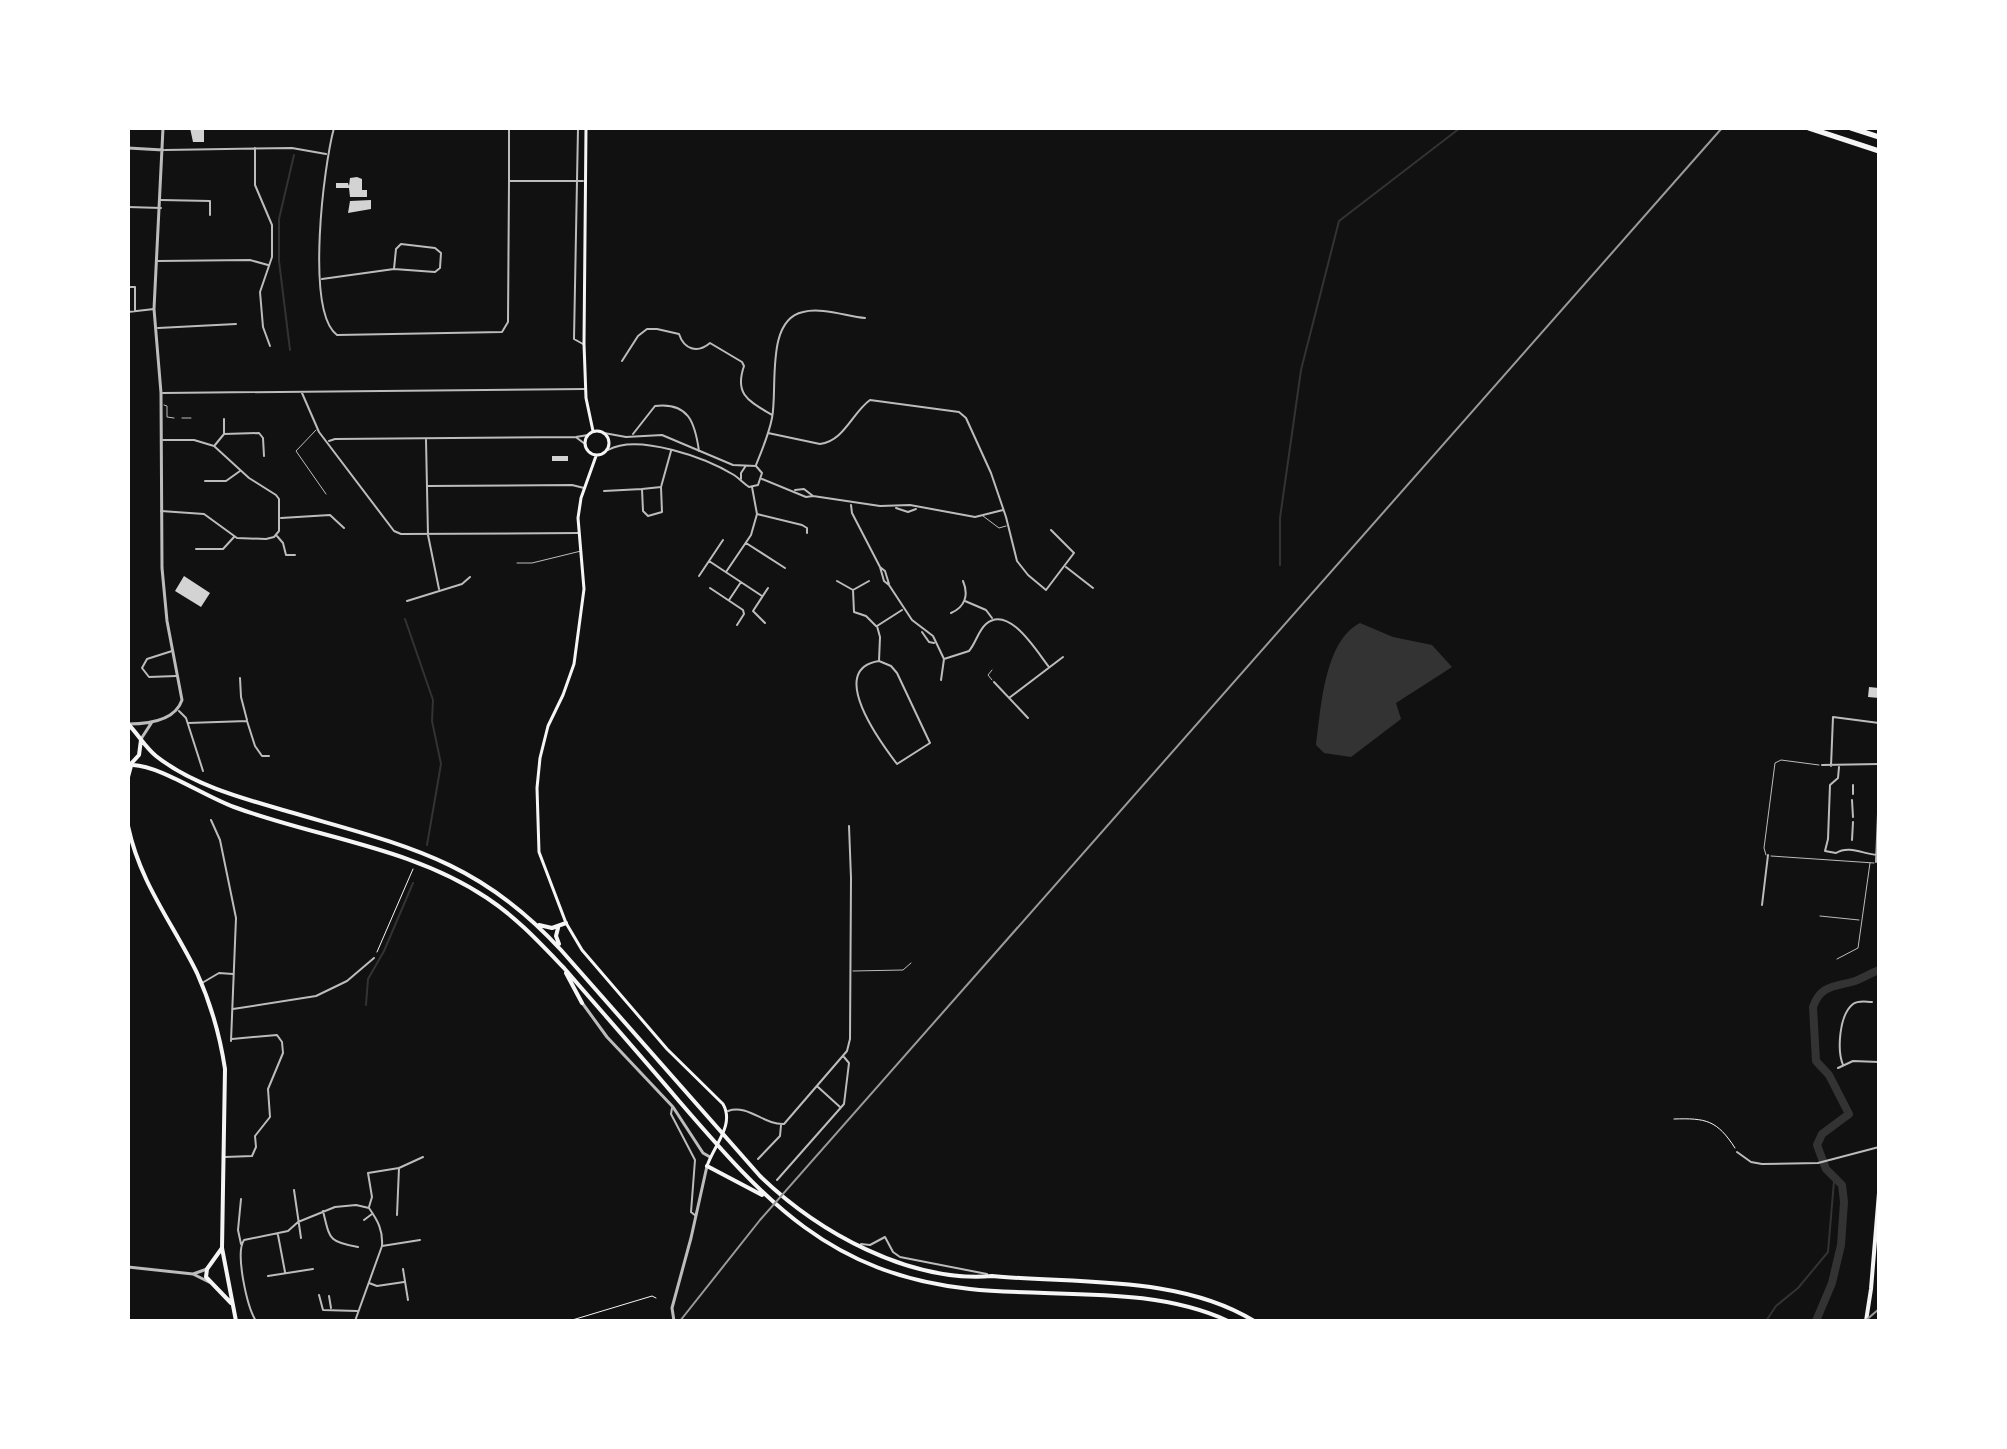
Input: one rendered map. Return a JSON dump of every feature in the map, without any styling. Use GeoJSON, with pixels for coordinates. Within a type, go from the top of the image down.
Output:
{"type":"FeatureCollection","features":[{"type":"Feature","properties":{"kind":"highway"},"geometry":{"type":"LineString","coordinates":[[1809,128],[1879,151]]}},
{"type":"Feature","properties":{"kind":"highway"},"geometry":{"type":"LineString","coordinates":[[1851,128],[1879,137]]}},
{"type":"Feature","properties":{"kind":"main road"},"geometry":{"type":"LineString","coordinates":[[586,128],[584,344],[586,389],[593,431]]}},
{"type":"Feature","properties":{"kind":"main road"},"geometry":{"type":"LineString","coordinates":[[593,431],[604,433],[610,442],[603,455],[589,453],[585,444],[593,431]]}},
{"type":"Feature","properties":{"kind":"main road"},"geometry":{"type":"LineString","coordinates":[[596,456],[584,488],[578,518],[584,589],[574,664],[546,734],[537,788],[539,852],[566,923],[582,950],[680,1063],[723,1104],[727,1112],[725,1128],[707,1166],[765,1196]]}},
{"type":"Feature","properties":{"kind":"main road"},"geometry":{"type":"LineString","coordinates":[[128,724],[159,758],[222,791],[393,842],[446,862],[500,893],[537,924],[561,950],[772,1188],[816,1222],[857,1244],[884,1257],[928,1270],[977,1277],[1182,1292],[1223,1305],[1254,1321]]}},
{"type":"Feature","properties":{"kind":"main road"},"geometry":{"type":"LineString","coordinates":[[128,777],[139,755],[141,740]]}},
{"type":"Feature","properties":{"kind":"main road"},"geometry":{"type":"LineString","coordinates":[[131,766],[152,768],[242,810],[416,862],[454,878],[499,906],[535,937],[564,968],[765,1196],[810,1233],[843,1252],[911,1278],[973,1290],[1155,1300],[1194,1308],[1228,1321]]}},
{"type":"Feature","properties":{"kind":"main road"},"geometry":{"type":"LineString","coordinates":[[128,826],[138,863],[151,893],[201,983],[216,1027],[225,1069],[222,1248],[236,1321]]}},
{"type":"Feature","properties":{"kind":"main road"},"geometry":{"type":"LineString","coordinates":[[537,924],[558,928],[566,923]]}},
{"type":"Feature","properties":{"kind":"main road"},"geometry":{"type":"LineString","coordinates":[[558,928],[556,936],[561,950]]}},
{"type":"Feature","properties":{"kind":"main road"},"geometry":{"type":"LineString","coordinates":[[564,968],[582,1003]]}},
{"type":"Feature","properties":{"kind":"main road"},"geometry":{"type":"LineString","coordinates":[[1866,1321],[1879,1193]]}},
{"type":"Feature","properties":{"kind":"main road"},"geometry":{"type":"LineString","coordinates":[[222,1248],[207,1269],[209,1282],[232,1305]]}},
{"type":"Feature","properties":{"kind":"main road"},"geometry":{"type":"LineString","coordinates":[[213,1264],[226,1267]]}},
{"type":"Feature","properties":{"kind":"main road"},"geometry":{"type":"LineString","coordinates":[[216,1286],[228,1279]]}},
{"type":"Feature","properties":{"kind":"street"},"geometry":{"type":"LineString","coordinates":[[128,724],[152,722],[170,716],[178,710],[182,697],[163,594],[161,393],[154,309],[163,128]]}},
{"type":"Feature","properties":{"kind":"street"},"geometry":{"type":"LineString","coordinates":[[334,128],[327,154],[320,216],[321,280],[326,312],[333,333],[339,335],[502,332],[508,322],[509,128]]}},
{"type":"Feature","properties":{"kind":"street"},"geometry":{"type":"LineString","coordinates":[[578,128],[574,339],[584,344]]}},
{"type":"Feature","properties":{"kind":"street"},"geometry":{"type":"LineString","coordinates":[[128,148],[292,148],[327,154]]}},
{"type":"Feature","properties":{"kind":"street"},"geometry":{"type":"LineString","coordinates":[[255,148],[255,185],[272,225],[272,252],[260,292],[263,327],[270,346]]}},
{"type":"Feature","properties":{"kind":"street"},"geometry":{"type":"LineString","coordinates":[[509,181],[586,181]]}},
{"type":"Feature","properties":{"kind":"street"},"geometry":{"type":"LineString","coordinates":[[161,200],[210,201],[210,215]]}},
{"type":"Feature","properties":{"kind":"street"},"geometry":{"type":"LineString","coordinates":[[128,207],[161,208]]}},
{"type":"Feature","properties":{"kind":"street"},"geometry":{"type":"LineString","coordinates":[[321,280],[394,269],[435,272],[440,268],[441,253],[435,248],[399,245],[395,250],[394,269]]}},
{"type":"Feature","properties":{"kind":"street"},"geometry":{"type":"LineString","coordinates":[[158,261],[250,260],[269,266]]}},
{"type":"Feature","properties":{"kind":"street"},"geometry":{"type":"LineString","coordinates":[[128,287],[135,287],[135,310]]}},
{"type":"Feature","properties":{"kind":"street"},"geometry":{"type":"LineString","coordinates":[[128,312],[154,309]]}},
{"type":"Feature","properties":{"kind":"street"},"geometry":{"type":"LineString","coordinates":[[756,466],[773,416],[778,342],[788,319],[809,311],[865,318]]}},
{"type":"Feature","properties":{"kind":"street"},"geometry":{"type":"LineString","coordinates":[[157,328],[236,324]]}},
{"type":"Feature","properties":{"kind":"street"},"geometry":{"type":"LineString","coordinates":[[622,361],[642,332],[652,328],[679,334],[685,345],[694,350],[710,343],[742,362],[740,389],[773,416]]}},
{"type":"Feature","properties":{"kind":"street"},"geometry":{"type":"LineString","coordinates":[[161,393],[586,389]]}},
{"type":"Feature","properties":{"kind":"street"},"geometry":{"type":"LineString","coordinates":[[302,392],[317,429],[394,531],[407,536],[579,533]]}},
{"type":"Feature","properties":{"kind":"street"},"geometry":{"type":"LineString","coordinates":[[768,433],[827,444],[837,438],[870,400],[955,410],[966,418],[982,450],[1004,510],[1017,561],[1046,590],[1074,553],[1051,530]]}},
{"type":"Feature","properties":{"kind":"street"},"geometry":{"type":"LineString","coordinates":[[633,435],[655,406],[670,406],[692,419],[699,451]]}},
{"type":"Feature","properties":{"kind":"street"},"geometry":{"type":"LineString","coordinates":[[214,446],[224,434],[224,419]]}},
{"type":"Feature","properties":{"kind":"street"},"geometry":{"type":"LineString","coordinates":[[224,434],[259,433],[263,438],[264,456]]}},
{"type":"Feature","properties":{"kind":"street"},"geometry":{"type":"LineString","coordinates":[[604,433],[626,437],[662,435],[745,467],[756,466]]}},
{"type":"Feature","properties":{"kind":"street"},"geometry":{"type":"LineString","coordinates":[[328,442],[335,439],[588,435]]}},
{"type":"Feature","properties":{"kind":"street"},"geometry":{"type":"LineString","coordinates":[[576,437],[585,444]]}},
{"type":"Feature","properties":{"kind":"street"},"geometry":{"type":"LineString","coordinates":[[426,438],[428,535],[439,589]]}},
{"type":"Feature","properties":{"kind":"street"},"geometry":{"type":"LineString","coordinates":[[162,440],[194,440],[214,446],[240,471],[276,495],[280,518],[276,535]]}},
{"type":"Feature","properties":{"kind":"street"},"geometry":{"type":"LineString","coordinates":[[608,450],[628,444],[671,450],[731,473],[752,487],[762,479],[762,473],[756,466]]}},
{"type":"Feature","properties":{"kind":"street"},"geometry":{"type":"LineString","coordinates":[[642,489],[643,511],[648,516],[662,512],[661,487],[671,450]]}},
{"type":"Feature","properties":{"kind":"street"},"geometry":{"type":"LineString","coordinates":[[741,481],[745,467]]}},
{"type":"Feature","properties":{"kind":"street"},"geometry":{"type":"LineString","coordinates":[[205,481],[226,481],[240,471]]}},
{"type":"Feature","properties":{"kind":"street"},"geometry":{"type":"LineString","coordinates":[[762,479],[803,496],[851,503],[901,505],[983,516],[1004,510]]}},
{"type":"Feature","properties":{"kind":"street"},"geometry":{"type":"LineString","coordinates":[[427,486],[572,485],[584,488]]}},
{"type":"Feature","properties":{"kind":"street"},"geometry":{"type":"LineString","coordinates":[[604,491],[661,487]]}},
{"type":"Feature","properties":{"kind":"street"},"geometry":{"type":"LineString","coordinates":[[726,572],[746,543],[757,514],[752,487]]}},
{"type":"Feature","properties":{"kind":"street"},"geometry":{"type":"LineString","coordinates":[[794,490],[804,489],[813,496]]}},
{"type":"Feature","properties":{"kind":"street"},"geometry":{"type":"LineString","coordinates":[[851,503],[852,513],[903,610],[921,629],[933,636],[944,659],[941,680]]}},
{"type":"Feature","properties":{"kind":"street"},"geometry":{"type":"LineString","coordinates":[[161,511],[204,514],[234,537],[266,539],[276,535]]}},
{"type":"Feature","properties":{"kind":"street"},"geometry":{"type":"LineString","coordinates":[[757,514],[805,526],[807,533]]}},
{"type":"Feature","properties":{"kind":"street"},"geometry":{"type":"LineString","coordinates":[[280,518],[330,515],[344,528]]}},
{"type":"Feature","properties":{"kind":"street"},"geometry":{"type":"LineString","coordinates":[[276,535],[283,543],[286,555],[295,555]]}},
{"type":"Feature","properties":{"kind":"street"},"geometry":{"type":"LineString","coordinates":[[196,549],[223,549],[234,537]]}},
{"type":"Feature","properties":{"kind":"street"},"geometry":{"type":"LineString","coordinates":[[699,576],[723,540]]}},
{"type":"Feature","properties":{"kind":"street"},"geometry":{"type":"LineString","coordinates":[[746,543],[785,568]]}},
{"type":"Feature","properties":{"kind":"street"},"geometry":{"type":"LineString","coordinates":[[709,561],[762,596]]}},
{"type":"Feature","properties":{"kind":"street"},"geometry":{"type":"LineString","coordinates":[[1066,566],[1093,588]]}},
{"type":"Feature","properties":{"kind":"street"},"geometry":{"type":"LineString","coordinates":[[407,601],[462,584],[470,577]]}},
{"type":"Feature","properties":{"kind":"street"},"geometry":{"type":"LineString","coordinates":[[837,581],[853,590]]}},
{"type":"Feature","properties":{"kind":"street"},"geometry":{"type":"LineString","coordinates":[[853,590],[869,581]]}},
{"type":"Feature","properties":{"kind":"street"},"geometry":{"type":"LineString","coordinates":[[951,613],[965,601],[963,581]]}},
{"type":"Feature","properties":{"kind":"street"},"geometry":{"type":"LineString","coordinates":[[729,601],[741,582]]}},
{"type":"Feature","properties":{"kind":"street"},"geometry":{"type":"LineString","coordinates":[[710,588],[744,612],[737,625]]}},
{"type":"Feature","properties":{"kind":"street"},"geometry":{"type":"LineString","coordinates":[[765,623],[753,611],[768,588]]}},
{"type":"Feature","properties":{"kind":"street"},"geometry":{"type":"LineString","coordinates":[[853,590],[854,612],[866,616],[877,626],[879,661]]}},
{"type":"Feature","properties":{"kind":"street"},"geometry":{"type":"LineString","coordinates":[[965,601],[986,610],[993,620]]}},
{"type":"Feature","properties":{"kind":"street"},"geometry":{"type":"LineString","coordinates":[[877,626],[903,610]]}},
{"type":"Feature","properties":{"kind":"street"},"geometry":{"type":"LineString","coordinates":[[944,659],[969,651],[984,625],[1004,619],[1015,625],[1049,667]]}},
{"type":"Feature","properties":{"kind":"street"},"geometry":{"type":"LineString","coordinates":[[172,651],[147,659],[142,668],[149,677],[177,676]]}},
{"type":"Feature","properties":{"kind":"street"},"geometry":{"type":"LineString","coordinates":[[1009,698],[1063,657]]}},
{"type":"Feature","properties":{"kind":"street"},"geometry":{"type":"LineString","coordinates":[[879,661],[891,666],[897,673],[930,743],[897,764],[868,720],[856,689],[857,675],[862,668],[879,661]]}},
{"type":"Feature","properties":{"kind":"street"},"geometry":{"type":"LineString","coordinates":[[240,678],[242,704],[257,750],[260,755],[269,756]]}},
{"type":"Feature","properties":{"kind":"street"},"geometry":{"type":"LineString","coordinates":[[994,682],[1028,718]]}},
{"type":"Feature","properties":{"kind":"street"},"geometry":{"type":"LineString","coordinates":[[178,710],[185,715],[203,771]]}},
{"type":"Feature","properties":{"kind":"street"},"geometry":{"type":"LineString","coordinates":[[1831,766],[1833,717],[1879,722],[1879,741]]}},
{"type":"Feature","properties":{"kind":"street"},"geometry":{"type":"LineString","coordinates":[[188,723],[247,721]]}},
{"type":"Feature","properties":{"kind":"street"},"geometry":{"type":"LineString","coordinates":[[141,740],[152,722]]}},
{"type":"Feature","properties":{"kind":"street"},"geometry":{"type":"LineString","coordinates":[[1822,765],[1879,764]]}},
{"type":"Feature","properties":{"kind":"street"},"geometry":{"type":"LineString","coordinates":[[1839,767],[1838,778],[1830,785],[1825,851],[1836,853],[1851,848],[1877,855]]}},
{"type":"Feature","properties":{"kind":"street"},"geometry":{"type":"LineString","coordinates":[[1853,785],[1853,794]]}},
{"type":"Feature","properties":{"kind":"street"},"geometry":{"type":"LineString","coordinates":[[1878,863],[1879,789]]}},
{"type":"Feature","properties":{"kind":"street"},"geometry":{"type":"LineString","coordinates":[[1852,800],[1853,817]]}},
{"type":"Feature","properties":{"kind":"street"},"geometry":{"type":"LineString","coordinates":[[211,820],[220,840],[234,903],[231,1040],[277,1035],[282,1042],[283,1053],[268,1089],[270,1117],[255,1136],[255,1153],[252,1156],[225,1157]]}},
{"type":"Feature","properties":{"kind":"street"},"geometry":{"type":"LineString","coordinates":[[1852,840],[1853,822]]}},
{"type":"Feature","properties":{"kind":"street"},"geometry":{"type":"LineString","coordinates":[[758,1159],[780,1136],[781,1124],[843,1057],[850,1043],[849,826]]}},
{"type":"Feature","properties":{"kind":"street"},"geometry":{"type":"LineString","coordinates":[[1762,905],[1768,855]]}},
{"type":"Feature","properties":{"kind":"street"},"geometry":{"type":"LineString","coordinates":[[232,1009],[316,996],[347,981],[374,958]]}},
{"type":"Feature","properties":{"kind":"street"},"geometry":{"type":"LineString","coordinates":[[201,983],[219,973],[234,974]]}},
{"type":"Feature","properties":{"kind":"street"},"geometry":{"type":"LineString","coordinates":[[1843,1065],[1841,1047],[1845,1017],[1853,1004],[1872,1002]]}},
{"type":"Feature","properties":{"kind":"street"},"geometry":{"type":"LineString","coordinates":[[582,1003],[607,1037],[673,1107],[701,1151],[710,1157]]}},
{"type":"Feature","properties":{"kind":"street"},"geometry":{"type":"LineString","coordinates":[[777,1180],[846,1099],[849,1063],[843,1057]]}},
{"type":"Feature","properties":{"kind":"street"},"geometry":{"type":"LineString","coordinates":[[1838,1068],[1853,1061],[1879,1062]]}},
{"type":"Feature","properties":{"kind":"street"},"geometry":{"type":"LineString","coordinates":[[817,1086],[841,1108]]}},
{"type":"Feature","properties":{"kind":"street"},"geometry":{"type":"LineString","coordinates":[[673,1107],[671,1114],[695,1160],[691,1212],[696,1216]]}},
{"type":"Feature","properties":{"kind":"street"},"geometry":{"type":"LineString","coordinates":[[727,1112],[742,1109],[781,1124]]}},
{"type":"Feature","properties":{"kind":"street"},"geometry":{"type":"LineString","coordinates":[[1737,1152],[1751,1162],[1762,1164],[1818,1163],[1879,1147]]}},
{"type":"Feature","properties":{"kind":"street"},"geometry":{"type":"LineString","coordinates":[[369,1208],[372,1197],[368,1173],[399,1168],[423,1157]]}},
{"type":"Feature","properties":{"kind":"street"},"geometry":{"type":"LineString","coordinates":[[674,1321],[672,1313],[707,1166]]}},
{"type":"Feature","properties":{"kind":"street"},"geometry":{"type":"LineString","coordinates":[[397,1215],[399,1168]]}},
{"type":"Feature","properties":{"kind":"street"},"geometry":{"type":"LineString","coordinates":[[294,1190],[301,1238]]}},
{"type":"Feature","properties":{"kind":"street"},"geometry":{"type":"LineString","coordinates":[[241,1199],[238,1230],[240,1253],[256,1321]]}},
{"type":"Feature","properties":{"kind":"street"},"geometry":{"type":"LineString","coordinates":[[241,1245],[244,1240],[288,1231],[298,1222],[335,1207],[356,1205],[369,1208],[379,1223],[383,1235],[382,1246],[355,1321]]}},
{"type":"Feature","properties":{"kind":"street"},"geometry":{"type":"LineString","coordinates":[[323,1211],[329,1237],[336,1243],[358,1247]]}},
{"type":"Feature","properties":{"kind":"street"},"geometry":{"type":"LineString","coordinates":[[364,1220],[372,1213]]}},
{"type":"Feature","properties":{"kind":"street"},"geometry":{"type":"LineString","coordinates":[[278,1234],[285,1274]]}},
{"type":"Feature","properties":{"kind":"street"},"geometry":{"type":"LineString","coordinates":[[857,1244],[870,1245],[885,1237],[893,1252],[900,1257],[992,1276]]}},
{"type":"Feature","properties":{"kind":"street"},"geometry":{"type":"LineString","coordinates":[[382,1246],[420,1240]]}},
{"type":"Feature","properties":{"kind":"street"},"geometry":{"type":"LineString","coordinates":[[128,1267],[193,1274],[209,1282]]}},
{"type":"Feature","properties":{"kind":"street"},"geometry":{"type":"LineString","coordinates":[[193,1274],[207,1269]]}},
{"type":"Feature","properties":{"kind":"street"},"geometry":{"type":"LineString","coordinates":[[268,1276],[313,1269]]}},
{"type":"Feature","properties":{"kind":"street"},"geometry":{"type":"LineString","coordinates":[[403,1269],[408,1300]]}},
{"type":"Feature","properties":{"kind":"street"},"geometry":{"type":"LineString","coordinates":[[368,1282],[377,1286],[404,1282]]}},
{"type":"Feature","properties":{"kind":"street"},"geometry":{"type":"LineString","coordinates":[[319,1295],[323,1310],[357,1311]]}},
{"type":"Feature","properties":{"kind":"street"},"geometry":{"type":"LineString","coordinates":[[329,1296],[331,1309]]}},
{"type":"Feature","properties":{"kind":"lane"},"geometry":{"type":"LineString","coordinates":[[161,405],[167,406],[167,417],[174,418]]}},
{"type":"Feature","properties":{"kind":"lane"},"geometry":{"type":"LineString","coordinates":[[182,418],[191,418]]}},
{"type":"Feature","properties":{"kind":"lane"},"geometry":{"type":"LineString","coordinates":[[317,429],[296,451],[326,494]]}},
{"type":"Feature","properties":{"kind":"lane"},"geometry":{"type":"LineString","coordinates":[[983,516],[999,528],[1008,524]]}},
{"type":"Feature","properties":{"kind":"lane"},"geometry":{"type":"LineString","coordinates":[[517,563],[532,563],[581,551]]}},
{"type":"Feature","properties":{"kind":"lane"},"geometry":{"type":"LineString","coordinates":[[992,670],[988,675],[994,682]]}},
{"type":"Feature","properties":{"kind":"lane"},"geometry":{"type":"LineString","coordinates":[[1822,765],[1781,760],[1775,763],[1764,848],[1768,855],[1878,863]]}},
{"type":"Feature","properties":{"kind":"lane"},"geometry":{"type":"LineString","coordinates":[[1837,959],[1858,948],[1870,863]]}},
{"type":"Feature","properties":{"kind":"lane"},"geometry":{"type":"LineString","coordinates":[[1820,916],[1862,920]]}},
{"type":"Feature","properties":{"kind":"lane"},"geometry":{"type":"LineString","coordinates":[[850,971],[903,970],[911,963]]}},
{"type":"Feature","properties":{"kind":"path"},"geometry":{"type":"LineString","coordinates":[[374,958],[416,862]]}},
{"type":"Feature","properties":{"kind":"path"},"geometry":{"type":"LineString","coordinates":[[1674,1119],[1695,1118],[1713,1122],[1726,1134],[1737,1152]]}},
{"type":"Feature","properties":{"kind":"path"},"geometry":{"type":"LineString","coordinates":[[569,1321],[652,1296],[656,1298]]}},
{"type":"Feature","properties":{"kind":"shaded area"},"geometry":{"type":"Polygon","coordinates":[[[1360,623],[1393,637],[1432,645],[1452,667],[1396,703],[1401,719],[1351,757],[1324,753],[1316,745],[1326,677],[1339,645],[1348,632],[1360,623]]]}},
{"type":"Feature","properties":{"kind":"building"},"geometry":{"type":"Polygon","coordinates":[[[190,128],[204,128],[204,142],[193,142],[190,128]]]}},
{"type":"Feature","properties":{"kind":"building"},"geometry":{"type":"Polygon","coordinates":[[[350,178],[362,179],[362,190],[367,190],[367,197],[350,197],[349,188],[336,188],[336,183],[348,183],[349,186],[350,178]]]}},
{"type":"Feature","properties":{"kind":"building"},"geometry":{"type":"Polygon","coordinates":[[[371,200],[371,209],[348,213],[350,201],[371,200]]]}},
{"type":"Feature","properties":{"kind":"building"},"geometry":{"type":"Polygon","coordinates":[[[552,456],[568,456],[568,461],[552,461],[552,456]]]}},
{"type":"Feature","properties":{"kind":"building"},"geometry":{"type":"Polygon","coordinates":[[[184,576],[210,593],[201,607],[175,591],[184,576]]]}},
{"type":"Feature","properties":{"kind":"building"},"geometry":{"type":"Polygon","coordinates":[[[1869,687],[1879,688],[1879,698],[1868,697],[1869,687]]]}},
{"type":"Feature","properties":{"kind":"waterway"},"geometry":{"type":"LineString","coordinates":[[1280,565],[1280,518],[1301,370],[1339,221],[1460,128]]}},
{"type":"Feature","properties":{"kind":"waterway"},"geometry":{"type":"LineString","coordinates":[[290,350],[279,261],[279,219],[294,155]]}},
{"type":"Feature","properties":{"kind":"waterway"},"geometry":{"type":"LineString","coordinates":[[405,619],[433,700],[432,721],[441,764],[427,845]]}},
{"type":"Feature","properties":{"kind":"waterway"},"geometry":{"type":"LineString","coordinates":[[366,1005],[368,979],[384,951],[413,883]]}},
{"type":"Feature","properties":{"kind":"waterway"},"geometry":{"type":"LineString","coordinates":[[1816,1321],[1832,1283],[1841,1245],[1844,1202],[1842,1185],[1826,1169],[1817,1145],[1822,1134],[1849,1114],[1829,1075],[1816,1061],[1813,1007],[1825,990],[1879,970]]}},
{"type":"Feature","properties":{"kind":"waterway"},"geometry":{"type":"LineString","coordinates":[[1766,1321],[1776,1306],[1798,1288],[1828,1252],[1834,1181],[1826,1169]]}},
{"type":"Feature","properties":{"kind":"railway"},"geometry":{"type":"LineString","coordinates":[[680,1321],[760,1220],[1722,128]]}},
{"type":"Feature","properties":{"kind":"railway"},"geometry":{"type":"LineString","coordinates":[[1865,1321],[1879,1309]]}}]}
